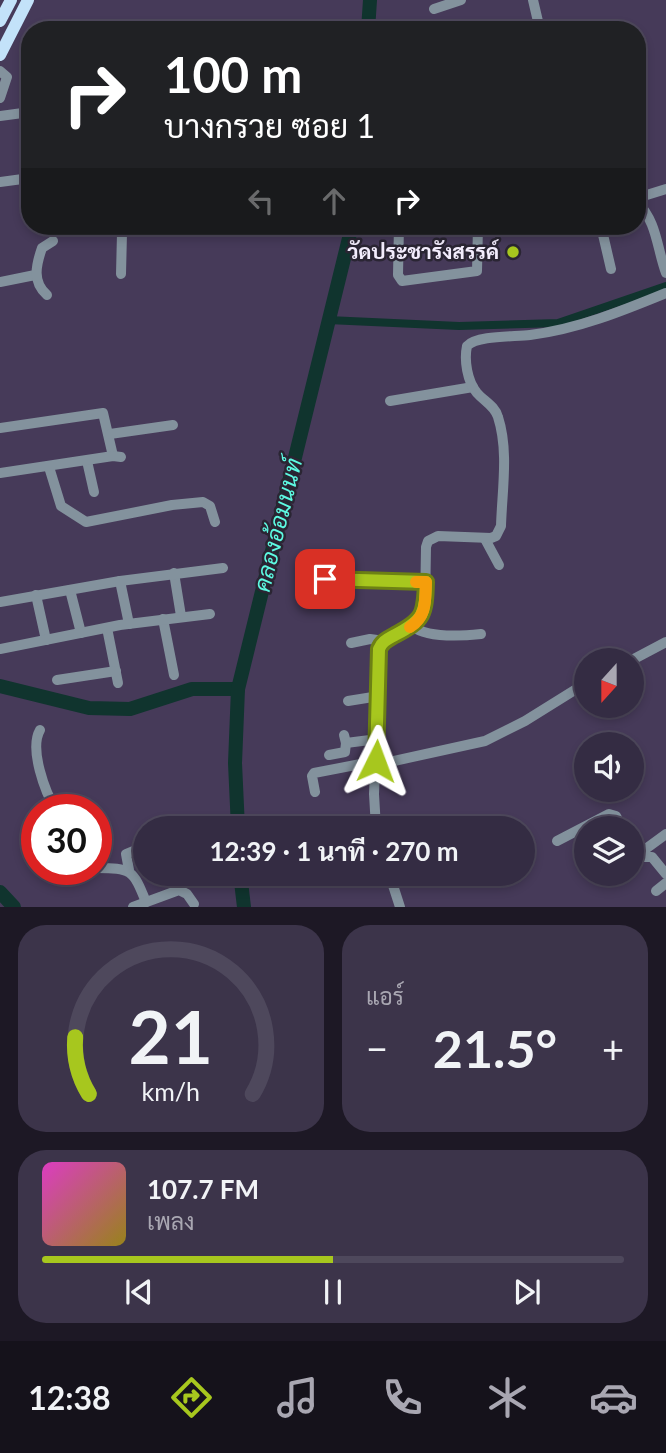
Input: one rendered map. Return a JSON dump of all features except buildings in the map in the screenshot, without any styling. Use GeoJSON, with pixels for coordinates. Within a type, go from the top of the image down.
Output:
{"type":"FeatureCollection","features":[{"type":"Feature","properties":{"kind":"main road"},"geometry":{"type":"LineString","coordinates":[[0,21],[10,0]]}},
{"type":"Feature","properties":{"kind":"main road"},"geometry":{"type":"LineString","coordinates":[[0,55],[28,0]]}},
{"type":"Feature","properties":{"kind":"street"},"geometry":{"type":"LineString","coordinates":[[434,9],[461,0]]}},
{"type":"Feature","properties":{"kind":"street"},"geometry":{"type":"LineString","coordinates":[[533,0],[538,21]]}},
{"type":"Feature","properties":{"kind":"street"},"geometry":{"type":"LineString","coordinates":[[0,71],[7,77],[0,98]]}},
{"type":"Feature","properties":{"kind":"street"},"geometry":{"type":"LineString","coordinates":[[0,116],[21,114]]}},
{"type":"Feature","properties":{"kind":"street"},"geometry":{"type":"LineString","coordinates":[[0,182],[21,179]]}},
{"type":"Feature","properties":{"kind":"street"},"geometry":{"type":"LineString","coordinates":[[646,197],[666,189]]}},
{"type":"Feature","properties":{"kind":"street"},"geometry":{"type":"LineString","coordinates":[[646,212],[659,243],[666,273]]}},
{"type":"Feature","properties":{"kind":"street"},"geometry":{"type":"LineString","coordinates":[[121,274],[122,235]]}},
{"type":"Feature","properties":{"kind":"street"},"geometry":{"type":"LineString","coordinates":[[399,235],[398,275],[402,281],[477,271],[478,235]]}},
{"type":"Feature","properties":{"kind":"street"},"geometry":{"type":"LineString","coordinates":[[603,235],[611,269]]}},
{"type":"Feature","properties":{"kind":"street"},"geometry":{"type":"LineString","coordinates":[[47,295],[41,290],[35,275],[42,248],[53,241]]}},
{"type":"Feature","properties":{"kind":"street"},"geometry":{"type":"LineString","coordinates":[[0,282],[35,275]]}},
{"type":"Feature","properties":{"kind":"street"},"geometry":{"type":"LineString","coordinates":[[351,643],[370,639],[384,640],[418,622],[425,608],[428,541],[438,536],[485,539],[496,536],[500,526],[503,445],[496,412],[473,387],[466,357],[469,343],[532,335],[574,326],[614,314],[666,293]]}},
{"type":"Feature","properties":{"kind":"street"},"geometry":{"type":"LineString","coordinates":[[390,401],[473,387]]}},
{"type":"Feature","properties":{"kind":"street"},"geometry":{"type":"LineString","coordinates":[[0,428],[99,412],[105,414],[117,456],[0,473]]}},
{"type":"Feature","properties":{"kind":"street"},"geometry":{"type":"LineString","coordinates":[[110,434],[173,425]]}},
{"type":"Feature","properties":{"kind":"street"},"geometry":{"type":"LineString","coordinates":[[87,461],[94,492]]}},
{"type":"Feature","properties":{"kind":"street"},"geometry":{"type":"LineString","coordinates":[[49,467],[61,506],[81,521],[162,506],[203,502],[210,506],[215,522]]}},
{"type":"Feature","properties":{"kind":"street"},"geometry":{"type":"LineString","coordinates":[[485,539],[499,565]]}},
{"type":"Feature","properties":{"kind":"street"},"geometry":{"type":"LineString","coordinates":[[0,602],[120,581],[223,568]]}},
{"type":"Feature","properties":{"kind":"street"},"geometry":{"type":"LineString","coordinates":[[174,573],[181,616]]}},
{"type":"Feature","properties":{"kind":"street"},"geometry":{"type":"LineString","coordinates":[[325,579],[426,582]]}},
{"type":"Feature","properties":{"kind":"street"},"geometry":{"type":"LineString","coordinates":[[120,581],[129,624]]}},
{"type":"Feature","properties":{"kind":"street"},"geometry":{"type":"LineString","coordinates":[[70,590],[81,633]]}},
{"type":"Feature","properties":{"kind":"street"},"geometry":{"type":"LineString","coordinates":[[36,595],[46,640]]}},
{"type":"Feature","properties":{"kind":"street"},"geometry":{"type":"LineString","coordinates":[[0,649],[129,624],[210,614]]}},
{"type":"Feature","properties":{"kind":"street"},"geometry":{"type":"LineString","coordinates":[[163,619],[174,675]]}},
{"type":"Feature","properties":{"kind":"street"},"geometry":{"type":"LineString","coordinates":[[412,626],[433,635],[481,634]]}},
{"type":"Feature","properties":{"kind":"street"},"geometry":{"type":"LineString","coordinates":[[107,628],[118,683]]}},
{"type":"Feature","properties":{"kind":"street"},"geometry":{"type":"LineString","coordinates":[[375,816],[379,649],[384,640]]}},
{"type":"Feature","properties":{"kind":"street"},"geometry":{"type":"LineString","coordinates":[[644,654],[666,642]]}},
{"type":"Feature","properties":{"kind":"street"},"geometry":{"type":"LineString","coordinates":[[57,680],[116,671]]}},
{"type":"Feature","properties":{"kind":"street"},"geometry":{"type":"LineString","coordinates":[[315,792],[312,776],[314,773],[485,741],[525,721],[574,690]]}},
{"type":"Feature","properties":{"kind":"street"},"geometry":{"type":"LineString","coordinates":[[348,701],[379,696]]}},
{"type":"Feature","properties":{"kind":"street"},"geometry":{"type":"LineString","coordinates":[[40,730],[36,742],[42,780],[49,794]]}},
{"type":"Feature","properties":{"kind":"street"},"geometry":{"type":"LineString","coordinates":[[329,755],[345,752],[345,739],[378,739]]}},
{"type":"Feature","properties":{"kind":"street"},"geometry":{"type":"LineString","coordinates":[[557,841],[574,832]]}},
{"type":"Feature","properties":{"kind":"street"},"geometry":{"type":"LineString","coordinates":[[644,847],[666,834]]}},
{"type":"Feature","properties":{"kind":"street"},"geometry":{"type":"LineString","coordinates":[[129,870],[126,854],[133,851]]}},
{"type":"Feature","properties":{"kind":"street"},"geometry":{"type":"LineString","coordinates":[[644,855],[652,857],[666,874]]}},
{"type":"Feature","properties":{"kind":"street"},"geometry":{"type":"LineString","coordinates":[[112,868],[129,870],[137,878],[146,902]]}},
{"type":"Feature","properties":{"kind":"street"},"geometry":{"type":"LineString","coordinates":[[656,891],[666,883]]}},
{"type":"Feature","properties":{"kind":"street"},"geometry":{"type":"LineString","coordinates":[[393,886],[398,906]]}},
{"type":"Feature","properties":{"kind":"street"},"geometry":{"type":"LineString","coordinates":[[133,907],[179,890],[187,894],[194,904]]}},
{"type":"Feature","properties":{"kind":"waterway","name":"คลองอ้อมนนท์"},"geometry":{"type":"LineString","coordinates":[[369,21],[370,0]]}},
{"type":"Feature","properties":{"kind":"waterway","name":"คลองอ้อมนนท์"},"geometry":{"type":"LineString","coordinates":[[237,816],[235,763],[238,689],[350,235]]}},
{"type":"Feature","properties":{"kind":"waterway"},"geometry":{"type":"LineString","coordinates":[[328,320],[459,326],[558,323],[666,286]]}},
{"type":"Feature","properties":{"kind":"waterway"},"geometry":{"type":"LineString","coordinates":[[0,686],[89,708],[130,709],[192,689],[238,689]]}},
{"type":"Feature","properties":{"kind":"waterway","name":"คลองอ้อมนนท์"},"geometry":{"type":"LineString","coordinates":[[242,886],[244,907]]}},
{"type":"Feature","properties":{"kind":"waterway"},"geometry":{"type":"LineString","coordinates":[[0,892],[14,907]]}},
{"type":"Feature","properties":{"kind":"slow traffic"},"geometry":{"type":"LineString","coordinates":[[410,627],[418,622],[425,608],[426,582],[416,582]]}},
{"type":"Feature","properties":{"kind":"place","name":"วัดประชารังสรรค์"},"geometry":{"type":"Point","coordinates":[513,252]}},
{"type":"Feature","properties":{"kind":"route"},"geometry":{"type":"LineString","coordinates":[[325,579],[426,582],[425,608],[418,622],[384,640],[380,645],[376,761]]}}]}
